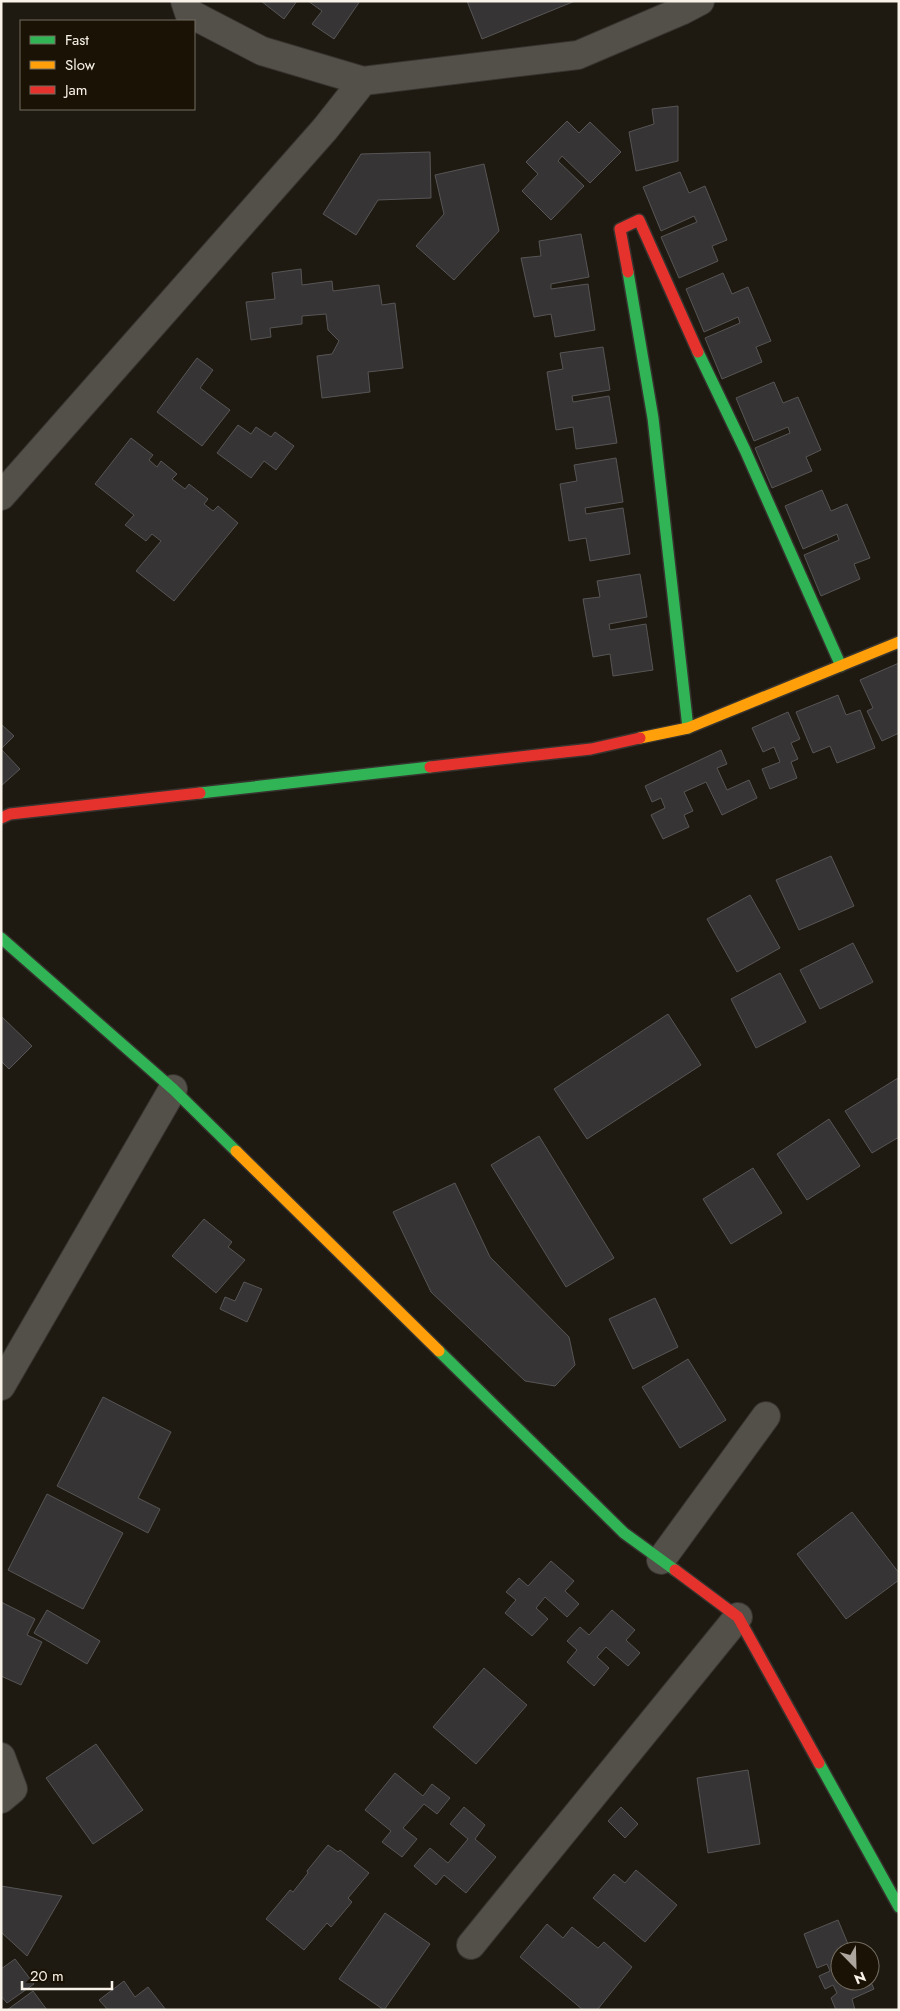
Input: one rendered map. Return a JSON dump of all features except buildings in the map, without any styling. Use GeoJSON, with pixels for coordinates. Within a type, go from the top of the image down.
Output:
{"type":"FeatureCollection","features":[{"type":"Feature","properties":{"kind":"street"},"geometry":{"type":"LineString","coordinates":[[184,1],[190,13],[262,51],[363,81],[578,55],[700,1]]}},
{"type":"Feature","properties":{"kind":"street"},"geometry":{"type":"LineString","coordinates":[[1,496],[326,128],[363,81]]}},
{"type":"Feature","properties":{"kind":"street"},"geometry":{"type":"LineString","coordinates":[[688,728],[658,482],[653,418],[620,229],[639,220],[716,391],[745,450],[841,666]]}},
{"type":"Feature","properties":{"kind":"street"},"geometry":{"type":"LineString","coordinates":[[1,818],[10,814],[591,749],[688,728],[899,642]]}},
{"type":"Feature","properties":{"kind":"street"},"geometry":{"type":"LineString","coordinates":[[1,938],[173,1089],[624,1533],[738,1617],[899,1907]]}},
{"type":"Feature","properties":{"kind":"street"},"geometry":{"type":"LineString","coordinates":[[1,1386],[173,1089]]}},
{"type":"Feature","properties":{"kind":"street"},"geometry":{"type":"LineString","coordinates":[[661,1560],[766,1416]]}},
{"type":"Feature","properties":{"kind":"street"},"geometry":{"type":"LineString","coordinates":[[472,1945],[738,1617]]}},
{"type":"Feature","properties":{"kind":"street"},"geometry":{"type":"LineString","coordinates":[[1,1757],[12,1789],[1,1799]]}},
{"type":"Feature","properties":{"kind":"traffic: fast"},"geometry":{"type":"LineString","coordinates":[[628,272],[653,418],[688,728]]}},
{"type":"Feature","properties":{"kind":"traffic: fast"},"geometry":{"type":"LineString","coordinates":[[698,352],[745,450],[841,666]]}},
{"type":"Feature","properties":{"kind":"traffic: fast"},"geometry":{"type":"LineString","coordinates":[[200,793],[430,767]]}},
{"type":"Feature","properties":{"kind":"traffic: fast"},"geometry":{"type":"LineString","coordinates":[[1,938],[173,1089],[236,1151]]}},
{"type":"Feature","properties":{"kind":"traffic: fast"},"geometry":{"type":"LineString","coordinates":[[439,1351],[624,1533],[675,1570]]}},
{"type":"Feature","properties":{"kind":"traffic: fast"},"geometry":{"type":"LineString","coordinates":[[819,1763],[899,1907]]}},
{"type":"Feature","properties":{"kind":"traffic: slow"},"geometry":{"type":"LineString","coordinates":[[640,738],[688,728],[899,642]]}},
{"type":"Feature","properties":{"kind":"traffic: slow"},"geometry":{"type":"LineString","coordinates":[[236,1151],[439,1351]]}},
{"type":"Feature","properties":{"kind":"traffic: jam"},"geometry":{"type":"LineString","coordinates":[[628,272],[620,229],[639,220],[698,352]]}},
{"type":"Feature","properties":{"kind":"traffic: jam"},"geometry":{"type":"LineString","coordinates":[[430,767],[591,749],[640,738]]}},
{"type":"Feature","properties":{"kind":"traffic: jam"},"geometry":{"type":"LineString","coordinates":[[1,818],[10,814],[200,793]]}},
{"type":"Feature","properties":{"kind":"traffic: jam"},"geometry":{"type":"LineString","coordinates":[[675,1570],[738,1617],[819,1763]]}}]}
